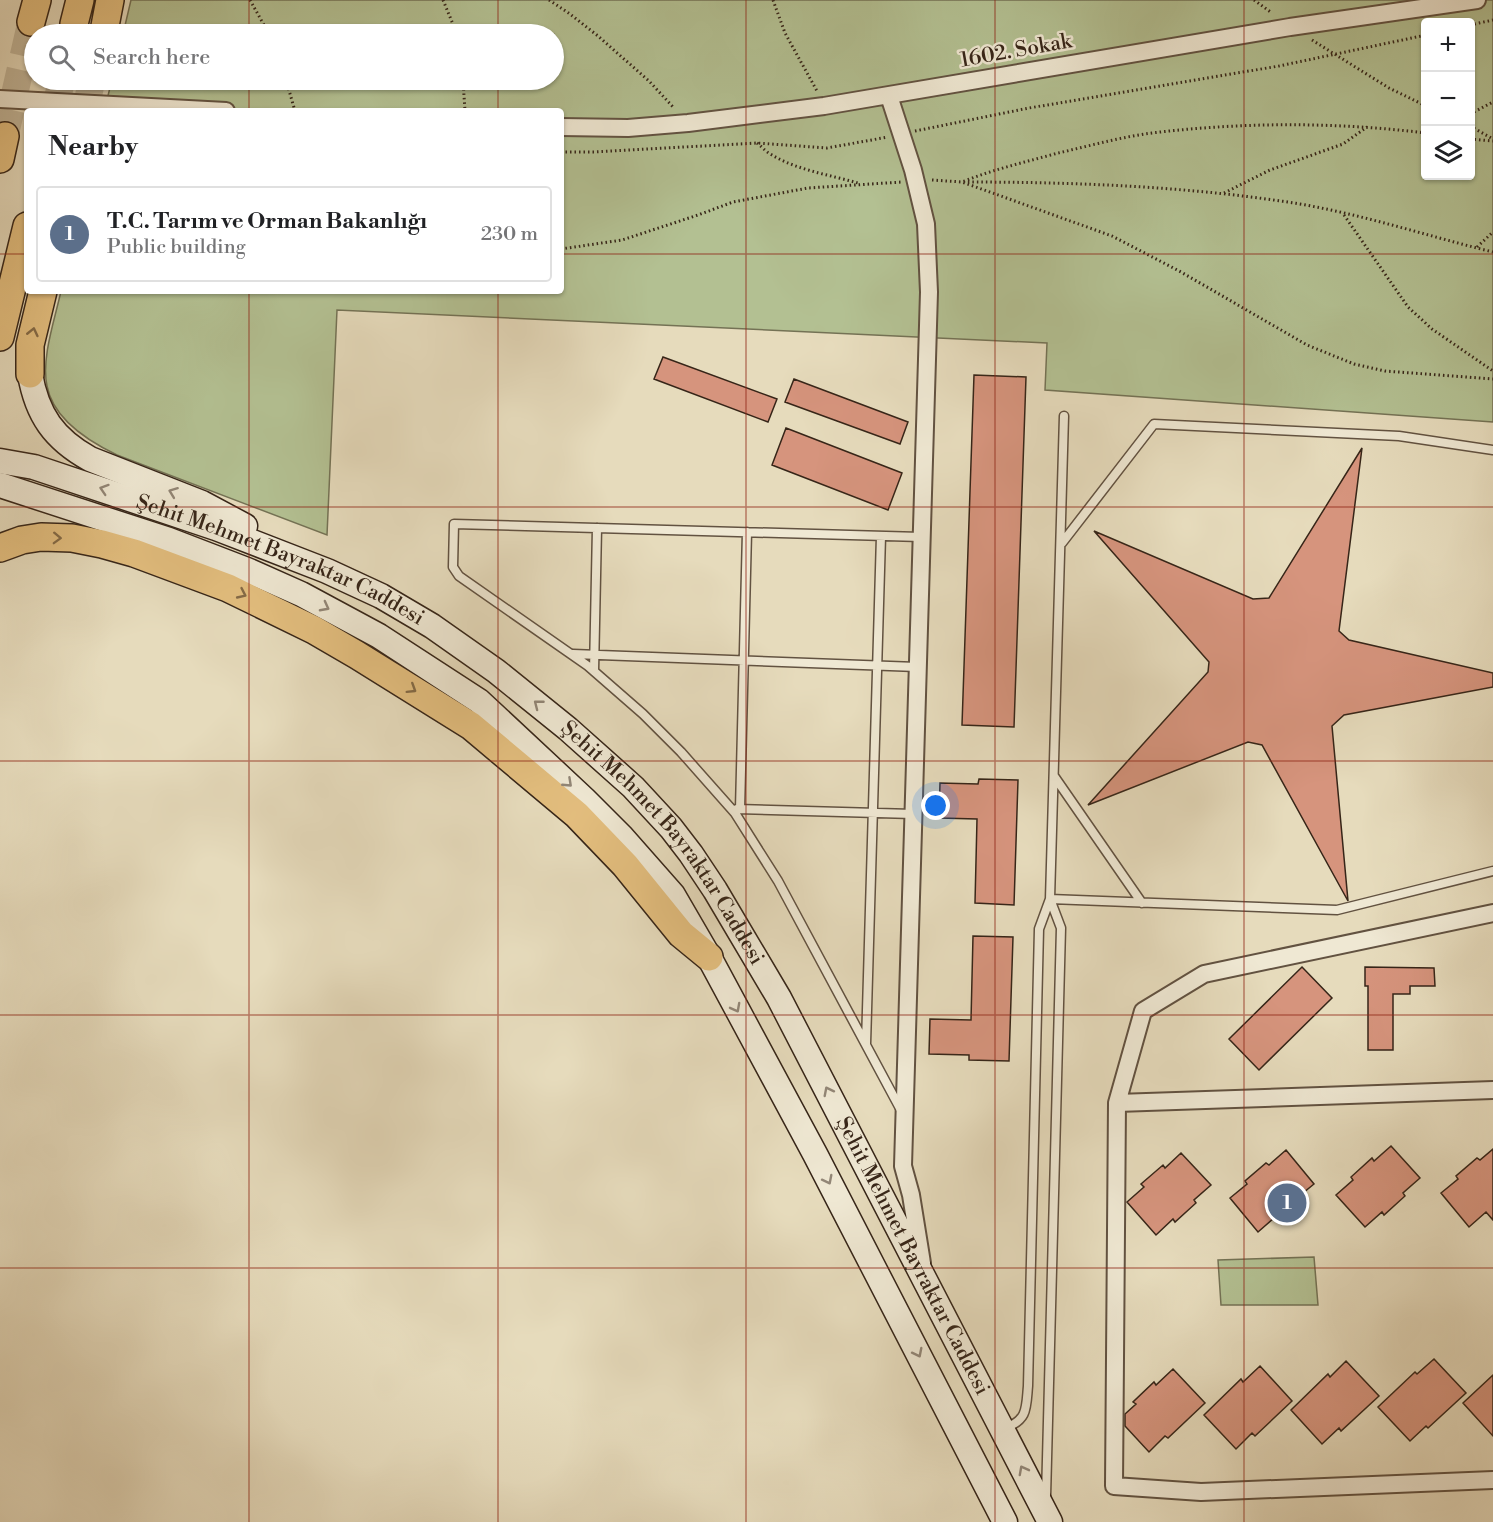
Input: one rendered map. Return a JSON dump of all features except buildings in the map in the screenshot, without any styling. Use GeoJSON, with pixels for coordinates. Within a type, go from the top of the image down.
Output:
{"type":"FeatureCollection","features":[{"type":"Feature","properties":{"kind":"main road"},"geometry":{"type":"LineString","coordinates":[[0,337],[24,238]]}},
{"type":"Feature","properties":{"kind":"main road"},"geometry":{"type":"LineString","coordinates":[[42,294],[30,345],[30,374],[33,395],[40,411],[61,438],[90,459],[230,517],[298,559]]}},
{"type":"Feature","properties":{"kind":"main road","name":"Şehit Mehmet Bayraktar Caddesi"},"geometry":{"type":"LineString","coordinates":[[0,461],[34,467],[128,497],[298,559],[354,583],[403,608],[495,671],[591,748],[633,788],[671,828],[715,890],[779,999],[1048,1518]]}},
{"type":"Feature","properties":{"kind":"main road","name":"Şehit Mehmet Bayraktar Caddesi"},"geometry":{"type":"LineString","coordinates":[[0,485],[169,540],[279,583],[378,636],[478,701],[621,836],[673,895],[709,957],[815,1154],[1005,1522]]}},
{"type":"Feature","properties":{"kind":"main road"},"geometry":{"type":"LineString","coordinates":[[0,548],[22,540],[41,537],[72,538],[134,553],[228,588],[314,630],[349,650],[471,726],[577,815],[625,865],[681,934],[709,957]]}},
{"type":"Feature","properties":{"kind":"street","name":"1602. Sokak"},"geometry":{"type":"LineString","coordinates":[[564,127],[628,128],[824,106],[1290,27],[1477,0]]}},
{"type":"Feature","properties":{"kind":"street"},"geometry":{"type":"LineString","coordinates":[[889,96],[915,179],[926,224],[929,292],[903,1166],[911,1195],[925,1280]]}},
{"type":"Feature","properties":{"kind":"street"},"geometry":{"type":"LineString","coordinates":[[0,99],[170,108]]}},
{"type":"Feature","properties":{"kind":"street"},"geometry":{"type":"LineString","coordinates":[[1493,913],[1204,975],[1143,1011],[1117,1103],[1114,1486],[1201,1491],[1493,1480]]}},
{"type":"Feature","properties":{"kind":"street"},"geometry":{"type":"LineString","coordinates":[[1117,1103],[1493,1090]]}},
{"type":"Feature","properties":{"kind":"lane"},"geometry":{"type":"LineString","coordinates":[[1001,1429],[1017,1424],[1023,1418],[1028,1386],[1040,928],[1050,899],[1064,416]]}},
{"type":"Feature","properties":{"kind":"lane"},"geometry":{"type":"LineString","coordinates":[[1061,544],[1154,424],[1399,435],[1493,450]]}},
{"type":"Feature","properties":{"kind":"lane"},"geometry":{"type":"LineString","coordinates":[[905,1117],[778,881],[736,809],[658,729],[594,671],[459,576],[453,567],[454,524],[921,537]]}},
{"type":"Feature","properties":{"kind":"lane"},"geometry":{"type":"LineString","coordinates":[[594,671],[597,528]]}},
{"type":"Feature","properties":{"kind":"lane"},"geometry":{"type":"LineString","coordinates":[[736,809],[744,660],[747,532]]}},
{"type":"Feature","properties":{"kind":"lane"},"geometry":{"type":"LineString","coordinates":[[866,1044],[881,536]]}},
{"type":"Feature","properties":{"kind":"lane"},"geometry":{"type":"LineString","coordinates":[[572,654],[918,667]]}},
{"type":"Feature","properties":{"kind":"lane"},"geometry":{"type":"LineString","coordinates":[[1053,776],[1142,903]]}},
{"type":"Feature","properties":{"kind":"lane"},"geometry":{"type":"LineString","coordinates":[[736,809],[913,814]]}},
{"type":"Feature","properties":{"kind":"lane"},"geometry":{"type":"LineString","coordinates":[[1050,899],[1337,910],[1493,871]]}},
{"type":"Feature","properties":{"kind":"lane"},"geometry":{"type":"LineString","coordinates":[[1048,1518],[1061,928],[1050,899]]}},
{"type":"Feature","properties":{"kind":"path"},"geometry":{"type":"LineString","coordinates":[[250,0],[263,24]]}},
{"type":"Feature","properties":{"kind":"path"},"geometry":{"type":"LineString","coordinates":[[443,0],[452,24]]}},
{"type":"Feature","properties":{"kind":"path"},"geometry":{"type":"LineString","coordinates":[[549,0],[570,14],[649,81],[688,123]]}},
{"type":"Feature","properties":{"kind":"path"},"geometry":{"type":"LineString","coordinates":[[773,0],[785,33],[824,106]]}},
{"type":"Feature","properties":{"kind":"path"},"geometry":{"type":"LineString","coordinates":[[1475,24],[1493,20]]}},
{"type":"Feature","properties":{"kind":"path"},"geometry":{"type":"LineString","coordinates":[[1290,27],[1389,88],[1421,104]]}},
{"type":"Feature","properties":{"kind":"path"},"geometry":{"type":"LineString","coordinates":[[564,152],[757,143],[827,148],[902,135],[984,116],[1279,66],[1421,36]]}},
{"type":"Feature","properties":{"kind":"path"},"geometry":{"type":"LineString","coordinates":[[289,90],[295,108]]}},
{"type":"Feature","properties":{"kind":"path"},"geometry":{"type":"LineString","coordinates":[[464,90],[465,108]]}},
{"type":"Feature","properties":{"kind":"path"},"geometry":{"type":"LineString","coordinates":[[1475,111],[1493,102]]}},
{"type":"Feature","properties":{"kind":"path"},"geometry":{"type":"LineString","coordinates":[[962,182],[994,170],[1150,134],[1247,126],[1368,126],[1421,133]]}},
{"type":"Feature","properties":{"kind":"path"},"geometry":{"type":"LineString","coordinates":[[1223,194],[1270,170],[1343,144],[1368,126]]}},
{"type":"Feature","properties":{"kind":"path"},"geometry":{"type":"LineString","coordinates":[[1475,129],[1493,140]]}},
{"type":"Feature","properties":{"kind":"path"},"geometry":{"type":"LineString","coordinates":[[1475,139],[1493,140]]}},
{"type":"Feature","properties":{"kind":"path"},"geometry":{"type":"LineString","coordinates":[[757,143],[771,155],[787,162],[863,184]]}},
{"type":"Feature","properties":{"kind":"path"},"geometry":{"type":"LineString","coordinates":[[564,249],[622,240],[734,202],[808,188],[915,179],[1164,188],[1223,194],[1296,204],[1399,226],[1493,252]]}},
{"type":"Feature","properties":{"kind":"path"},"geometry":{"type":"LineString","coordinates":[[962,182],[1001,194],[1112,236],[1181,272],[1307,345],[1354,364],[1385,371],[1493,379]]}},
{"type":"Feature","properties":{"kind":"path"},"geometry":{"type":"LineString","coordinates":[[1343,214],[1408,307],[1432,329],[1493,371]]}},
{"type":"Feature","properties":{"kind":"path"},"geometry":{"type":"LineString","coordinates":[[1476,248],[1493,232]]}},
{"type":"Feature","properties":{"kind":"green space"},"geometry":{"type":"Polygon","coordinates":[[[131,0],[1493,0],[1493,422],[1045,390],[1047,343],[337,310],[327,535],[117,455],[74,428],[57,409],[47,386],[46,363],[60,294],[564,294],[564,108],[105,108],[109,90],[564,90],[564,24],[125,24],[131,0]]]}},
{"type":"Feature","properties":{"kind":"green space"},"geometry":{"type":"Polygon","coordinates":[[[1314,1257],[1318,1305],[1221,1305],[1218,1260],[1314,1257]]]}},
{"type":"Feature","properties":{"kind":"tunnel"},"geometry":{"type":"LineString","coordinates":[[5,136],[24,53]]}},
{"type":"Feature","properties":{"kind":"tunnel"},"geometry":{"type":"LineString","coordinates":[[55,108],[59,90]]}},
{"type":"Feature","properties":{"kind":"tunnel"},"geometry":{"type":"LineString","coordinates":[[86,108],[90,90]]}},
{"type":"Feature","properties":{"kind":"place","name":"T.C. Tarım ve Orman Bakanlığı"},"geometry":{"type":"Point","coordinates":[1287,1203]}}]}
